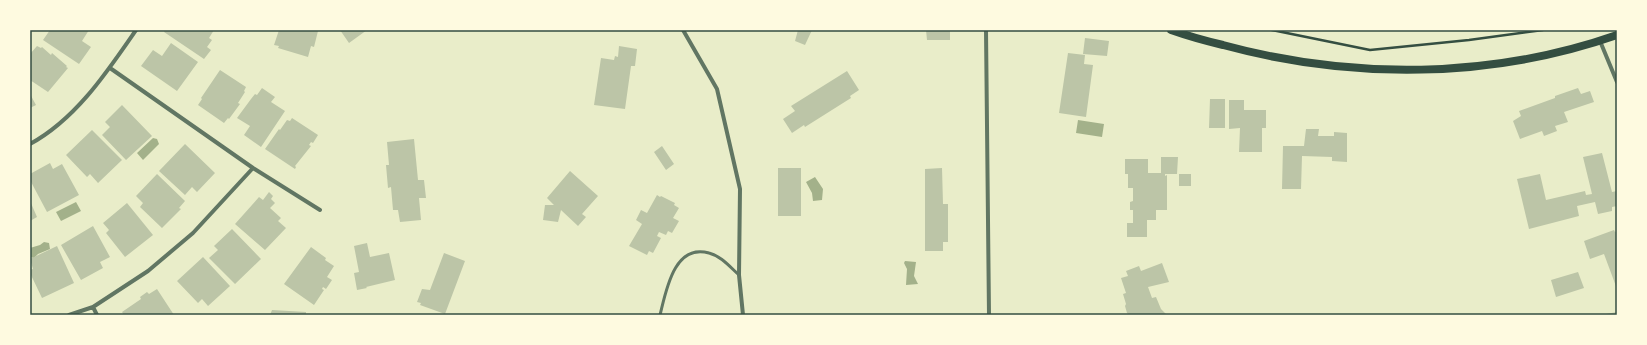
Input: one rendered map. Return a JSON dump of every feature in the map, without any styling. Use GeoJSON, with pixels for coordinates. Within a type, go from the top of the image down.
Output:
{"type":"FeatureCollection","features":[{"type":"Feature","properties":{"kind":"main road"},"geometry":{"type":"LineString","coordinates":[[1171,30],[1246,52],[1296,62],[1355,69],[1406,71],[1451,69],[1505,62],[1554,53],[1617,35]]}},
{"type":"Feature","properties":{"kind":"street"},"geometry":{"type":"LineString","coordinates":[[30,144],[42,137],[79,106],[110,68],[136,30]]}},
{"type":"Feature","properties":{"kind":"street"},"geometry":{"type":"LineString","coordinates":[[683,30],[717,89],[740,189],[738,275],[744,315]]}},
{"type":"Feature","properties":{"kind":"street"},"geometry":{"type":"LineString","coordinates":[[986,30],[989,315]]}},
{"type":"Feature","properties":{"kind":"street"},"geometry":{"type":"LineString","coordinates":[[1600,41],[1617,82]]}},
{"type":"Feature","properties":{"kind":"street"},"geometry":{"type":"LineString","coordinates":[[110,68],[253,168],[320,210]]}},
{"type":"Feature","properties":{"kind":"street"},"geometry":{"type":"LineString","coordinates":[[70,315],[93,307],[148,272],[193,233],[253,168]]}},
{"type":"Feature","properties":{"kind":"street"},"geometry":{"type":"LineString","coordinates":[[93,307],[97,315]]}},
{"type":"Feature","properties":{"kind":"lane"},"geometry":{"type":"LineString","coordinates":[[660,315],[671,277],[678,263],[694,252],[709,253],[724,261],[738,275]]}},
{"type":"Feature","properties":{"kind":"path"},"geometry":{"type":"LineString","coordinates":[[1272,30],[1370,50],[1469,40],[1543,30]]}},
{"type":"Feature","properties":{"kind":"shaded area"},"geometry":{"type":"Polygon","coordinates":[[[1078,120],[1104,124],[1102,137],[1076,133],[1078,120]]]}},
{"type":"Feature","properties":{"kind":"shaded area"},"geometry":{"type":"Polygon","coordinates":[[[153,138],[157,139],[159,144],[143,160],[137,153],[153,138]]]}},
{"type":"Feature","properties":{"kind":"shaded area"},"geometry":{"type":"Polygon","coordinates":[[[815,177],[823,189],[822,200],[813,201],[812,193],[806,182],[815,177]]]}},
{"type":"Feature","properties":{"kind":"shaded area"},"geometry":{"type":"Polygon","coordinates":[[[76,202],[81,211],[61,221],[56,212],[76,202]]]}},
{"type":"Feature","properties":{"kind":"shaded area"},"geometry":{"type":"Polygon","coordinates":[[[44,242],[49,243],[50,249],[38,254],[34,258],[30,257],[30,248],[44,242]]]}},
{"type":"Feature","properties":{"kind":"shaded area"},"geometry":{"type":"Polygon","coordinates":[[[905,261],[916,262],[914,276],[918,284],[906,285],[907,269],[904,263],[905,261]]]}},
{"type":"Feature","properties":{"kind":"building"},"geometry":{"type":"Polygon","coordinates":[[[50,30],[89,30],[82,41],[91,47],[79,64],[43,40],[50,30]]]}},
{"type":"Feature","properties":{"kind":"building"},"geometry":{"type":"Polygon","coordinates":[[[165,30],[214,30],[209,38],[212,40],[207,47],[211,50],[204,59],[164,32],[165,30]]]}},
{"type":"Feature","properties":{"kind":"building"},"geometry":{"type":"Polygon","coordinates":[[[279,30],[318,31],[314,47],[311,46],[308,57],[278,48],[279,46],[274,45],[279,30]]]}},
{"type":"Feature","properties":{"kind":"building"},"geometry":{"type":"Polygon","coordinates":[[[340,30],[367,30],[349,43],[340,30]]]}},
{"type":"Feature","properties":{"kind":"building"},"geometry":{"type":"Polygon","coordinates":[[[798,30],[812,30],[805,45],[795,41],[798,30]]]}},
{"type":"Feature","properties":{"kind":"building"},"geometry":{"type":"Polygon","coordinates":[[[926,30],[950,30],[950,40],[927,40],[926,30]]]}},
{"type":"Feature","properties":{"kind":"building"},"geometry":{"type":"Polygon","coordinates":[[[1085,38],[1109,41],[1107,56],[1083,54],[1085,38]]]}},
{"type":"Feature","properties":{"kind":"building"},"geometry":{"type":"Polygon","coordinates":[[[171,43],[198,62],[177,91],[141,66],[153,50],[162,56],[171,43]]]}},
{"type":"Feature","properties":{"kind":"building"},"geometry":{"type":"Polygon","coordinates":[[[37,46],[42,47],[51,55],[52,53],[68,68],[48,92],[30,80],[30,54],[37,46]]]}},
{"type":"Feature","properties":{"kind":"building"},"geometry":{"type":"Polygon","coordinates":[[[619,46],[637,49],[635,66],[631,66],[625,109],[594,105],[601,58],[614,60],[615,56],[618,57],[619,46]]]}},
{"type":"Feature","properties":{"kind":"building"},"geometry":{"type":"Polygon","coordinates":[[[1068,53],[1085,55],[1084,64],[1093,65],[1086,117],[1059,113],[1068,53]]]}},
{"type":"Feature","properties":{"kind":"building"},"geometry":{"type":"Polygon","coordinates":[[[220,70],[246,87],[245,92],[238,103],[240,104],[229,119],[228,118],[224,123],[198,105],[220,70]]]}},
{"type":"Feature","properties":{"kind":"building"},"geometry":{"type":"Polygon","coordinates":[[[847,71],[859,90],[850,96],[851,98],[805,127],[804,125],[792,133],[783,119],[795,111],[791,106],[847,71]]]}},
{"type":"Feature","properties":{"kind":"building"},"geometry":{"type":"Polygon","coordinates":[[[262,88],[275,97],[271,102],[285,111],[261,147],[244,135],[250,126],[237,118],[255,94],[257,95],[262,88]]]}},
{"type":"Feature","properties":{"kind":"building"},"geometry":{"type":"Polygon","coordinates":[[[1578,88],[1581,94],[1590,91],[1594,102],[1564,112],[1568,122],[1555,126],[1557,131],[1544,136],[1542,131],[1520,139],[1513,121],[1521,116],[1519,111],[1578,88]]]}},
{"type":"Feature","properties":{"kind":"building"},"geometry":{"type":"Polygon","coordinates":[[[30,94],[36,105],[30,108],[30,94]]]}},
{"type":"Feature","properties":{"kind":"building"},"geometry":{"type":"Polygon","coordinates":[[[1210,99],[1225,99],[1225,128],[1209,128],[1210,99]]]}},
{"type":"Feature","properties":{"kind":"building"},"geometry":{"type":"Polygon","coordinates":[[[1229,100],[1244,100],[1244,110],[1266,110],[1266,128],[1262,128],[1262,152],[1239,152],[1240,128],[1229,129],[1229,100]]]}},
{"type":"Feature","properties":{"kind":"building"},"geometry":{"type":"Polygon","coordinates":[[[122,105],[152,136],[126,160],[102,135],[110,127],[105,122],[122,105]]]}},
{"type":"Feature","properties":{"kind":"building"},"geometry":{"type":"Polygon","coordinates":[[[292,118],[318,135],[313,143],[311,142],[309,145],[311,146],[295,166],[295,169],[265,149],[279,129],[280,130],[287,120],[290,121],[292,118]]]}},
{"type":"Feature","properties":{"kind":"building"},"geometry":{"type":"Polygon","coordinates":[[[1306,129],[1319,129],[1318,136],[1334,136],[1334,132],[1347,133],[1347,162],[1332,161],[1332,157],[1302,156],[1301,189],[1282,189],[1283,146],[1304,146],[1306,129]]]}},
{"type":"Feature","properties":{"kind":"building"},"geometry":{"type":"Polygon","coordinates":[[[92,130],[122,160],[98,183],[90,174],[87,177],[66,155],[92,130]]]}},
{"type":"Feature","properties":{"kind":"building"},"geometry":{"type":"Polygon","coordinates":[[[414,139],[418,180],[424,180],[426,198],[419,198],[421,220],[400,222],[398,210],[393,210],[391,187],[388,188],[386,165],[389,165],[387,142],[414,139]]]}},
{"type":"Feature","properties":{"kind":"building"},"geometry":{"type":"Polygon","coordinates":[[[185,144],[215,173],[197,192],[192,187],[185,195],[159,171],[185,144]]]}},
{"type":"Feature","properties":{"kind":"building"},"geometry":{"type":"Polygon","coordinates":[[[662,146],[674,164],[666,170],[654,152],[662,146]]]}},
{"type":"Feature","properties":{"kind":"building"},"geometry":{"type":"Polygon","coordinates":[[[1602,153],[1612,192],[1617,191],[1617,206],[1612,207],[1612,211],[1598,214],[1595,202],[1577,206],[1579,216],[1529,229],[1517,179],[1540,174],[1546,200],[1585,191],[1586,195],[1592,194],[1583,157],[1602,153]]]}},
{"type":"Feature","properties":{"kind":"building"},"geometry":{"type":"Polygon","coordinates":[[[1161,157],[1178,157],[1177,174],[1165,174],[1165,176],[1167,175],[1167,210],[1156,210],[1156,220],[1147,220],[1147,237],[1127,237],[1127,223],[1133,223],[1133,210],[1130,210],[1130,202],[1133,201],[1133,188],[1128,188],[1128,174],[1125,174],[1125,159],[1148,159],[1148,173],[1161,173],[1161,157]]]}},
{"type":"Feature","properties":{"kind":"building"},"geometry":{"type":"Polygon","coordinates":[[[50,163],[53,169],[62,164],[79,195],[47,212],[30,180],[30,174],[50,163]]]}},
{"type":"Feature","properties":{"kind":"building"},"geometry":{"type":"Polygon","coordinates":[[[778,168],[801,168],[801,216],[778,216],[778,168]]]}},
{"type":"Feature","properties":{"kind":"building"},"geometry":{"type":"Polygon","coordinates":[[[942,168],[943,204],[948,204],[948,242],[943,242],[943,251],[925,251],[925,169],[942,168]]]}},
{"type":"Feature","properties":{"kind":"building"},"geometry":{"type":"Polygon","coordinates":[[[570,171],[598,196],[582,214],[586,217],[578,226],[561,210],[558,222],[543,220],[545,205],[554,205],[547,198],[570,171]]]}},
{"type":"Feature","properties":{"kind":"building"},"geometry":{"type":"Polygon","coordinates":[[[157,174],[185,201],[179,208],[181,209],[162,228],[140,207],[143,203],[136,196],[157,174]]]}},
{"type":"Feature","properties":{"kind":"building"},"geometry":{"type":"Polygon","coordinates":[[[1179,174],[1191,174],[1191,186],[1179,186],[1179,174]]]}},
{"type":"Feature","properties":{"kind":"building"},"geometry":{"type":"Polygon","coordinates":[[[269,192],[273,196],[271,199],[275,203],[270,208],[281,218],[278,221],[286,228],[265,250],[235,224],[259,197],[263,200],[269,192]]]}},
{"type":"Feature","properties":{"kind":"building"},"geometry":{"type":"Polygon","coordinates":[[[657,195],[675,203],[674,205],[679,208],[673,218],[679,221],[672,233],[668,231],[666,235],[659,232],[657,236],[661,238],[653,253],[649,251],[647,255],[629,246],[642,224],[636,220],[641,210],[647,213],[657,195]]]}},
{"type":"Feature","properties":{"kind":"building"},"geometry":{"type":"Polygon","coordinates":[[[30,201],[37,217],[30,221],[30,201]]]}},
{"type":"Feature","properties":{"kind":"building"},"geometry":{"type":"Polygon","coordinates":[[[127,203],[153,235],[125,257],[106,233],[109,230],[103,223],[127,203]]]}},
{"type":"Feature","properties":{"kind":"building"},"geometry":{"type":"Polygon","coordinates":[[[93,226],[110,257],[100,262],[103,268],[81,280],[61,245],[93,226]]]}},
{"type":"Feature","properties":{"kind":"building"},"geometry":{"type":"Polygon","coordinates":[[[232,229],[261,259],[235,284],[209,258],[218,250],[214,246],[232,229]]]}},
{"type":"Feature","properties":{"kind":"building"},"geometry":{"type":"Polygon","coordinates":[[[1614,230],[1615,232],[1617,231],[1617,289],[1604,254],[1590,259],[1584,241],[1614,230]]]}},
{"type":"Feature","properties":{"kind":"building"},"geometry":{"type":"Polygon","coordinates":[[[367,243],[370,257],[389,253],[395,280],[357,290],[354,273],[359,272],[354,246],[367,243]]]}},
{"type":"Feature","properties":{"kind":"building"},"geometry":{"type":"Polygon","coordinates":[[[57,246],[74,283],[42,298],[30,273],[30,270],[33,269],[30,259],[57,246]]]}},
{"type":"Feature","properties":{"kind":"building"},"geometry":{"type":"Polygon","coordinates":[[[311,247],[334,266],[327,277],[332,280],[326,289],[323,287],[322,289],[324,290],[314,305],[284,284],[311,247]]]}},
{"type":"Feature","properties":{"kind":"building"},"geometry":{"type":"Polygon","coordinates":[[[444,253],[465,261],[445,314],[420,305],[421,303],[417,302],[422,289],[430,290],[444,253]]]}},
{"type":"Feature","properties":{"kind":"building"},"geometry":{"type":"Polygon","coordinates":[[[203,257],[230,286],[208,306],[202,299],[198,303],[177,281],[203,257]]]}},
{"type":"Feature","properties":{"kind":"building"},"geometry":{"type":"Polygon","coordinates":[[[1162,263],[1169,282],[1148,287],[1152,298],[1156,297],[1161,309],[1167,315],[1130,315],[1127,313],[1125,306],[1126,304],[1123,294],[1126,293],[1121,278],[1128,276],[1126,271],[1139,266],[1141,271],[1162,263]]]}},
{"type":"Feature","properties":{"kind":"building"},"geometry":{"type":"Polygon","coordinates":[[[1578,272],[1584,288],[1556,297],[1551,280],[1578,272]]]}},
{"type":"Feature","properties":{"kind":"building"},"geometry":{"type":"Polygon","coordinates":[[[157,289],[174,315],[124,315],[122,312],[141,299],[140,297],[147,292],[149,294],[157,289]]]}},
{"type":"Feature","properties":{"kind":"building"},"geometry":{"type":"Polygon","coordinates":[[[272,310],[306,312],[306,315],[270,315],[272,310]]]}},
{"type":"Feature","properties":{"kind":"building"},"geometry":{"type":"Polygon","coordinates":[[[1617,312],[1617,315],[1606,314],[1617,312]]]}}]}
